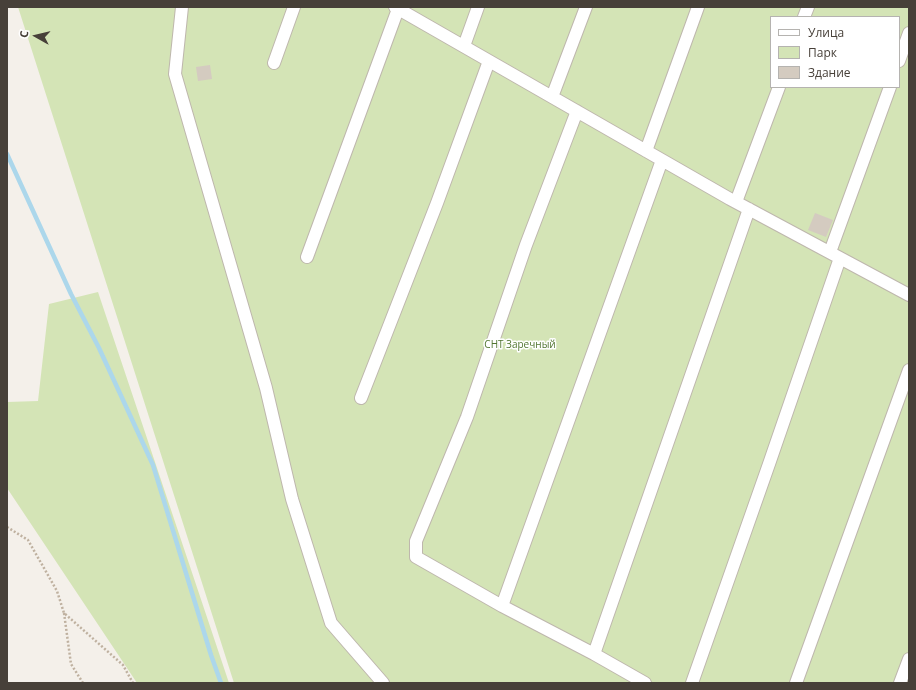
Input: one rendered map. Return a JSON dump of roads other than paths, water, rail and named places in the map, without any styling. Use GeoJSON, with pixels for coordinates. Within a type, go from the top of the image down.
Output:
{"type":"FeatureCollection","features":[{"type":"Feature","properties":{"kind":"street"},"geometry":{"type":"LineString","coordinates":[[182,7],[175,74],[266,388],[292,499],[331,623],[383,683]]}},
{"type":"Feature","properties":{"kind":"street"},"geometry":{"type":"LineString","coordinates":[[274,63],[294,7]]}},
{"type":"Feature","properties":{"kind":"street"},"geometry":{"type":"LineString","coordinates":[[464,46],[478,7]]}},
{"type":"Feature","properties":{"kind":"street"},"geometry":{"type":"LineString","coordinates":[[552,97],[586,7]]}},
{"type":"Feature","properties":{"kind":"street"},"geometry":{"type":"LineString","coordinates":[[646,151],[698,7]]}},
{"type":"Feature","properties":{"kind":"street"},"geometry":{"type":"LineString","coordinates":[[307,257],[397,8],[736,202],[909,295]]}},
{"type":"Feature","properties":{"kind":"street"},"geometry":{"type":"LineString","coordinates":[[900,58],[909,33]]}},
{"type":"Feature","properties":{"kind":"street"},"geometry":{"type":"LineString","coordinates":[[361,398],[434,210],[489,61]]}},
{"type":"Feature","properties":{"kind":"street"},"geometry":{"type":"LineString","coordinates":[[736,202],[778,88]]}},
{"type":"Feature","properties":{"kind":"street"},"geometry":{"type":"LineString","coordinates":[[692,683],[769,464],[890,88]]}},
{"type":"Feature","properties":{"kind":"street"},"geometry":{"type":"LineString","coordinates":[[577,111],[526,245],[467,417],[416,540],[416,558],[645,683]]}},
{"type":"Feature","properties":{"kind":"street"},"geometry":{"type":"LineString","coordinates":[[502,606],[662,160]]}},
{"type":"Feature","properties":{"kind":"street"},"geometry":{"type":"LineString","coordinates":[[594,654],[749,209]]}},
{"type":"Feature","properties":{"kind":"street"},"geometry":{"type":"LineString","coordinates":[[796,683],[909,370]]}},
{"type":"Feature","properties":{"kind":"street"},"geometry":{"type":"LineString","coordinates":[[900,683],[909,659]]}},
{"type":"Feature","properties":{"kind":"waterway"},"geometry":{"type":"LineString","coordinates":[[7,154],[71,294],[99,348],[153,465],[211,655],[221,683]]}},
{"type":"Feature","properties":{"kind":"park label","name":"СНТ Заречный"},"geometry":{"type":"Point","coordinates":[520,345]}}]}
